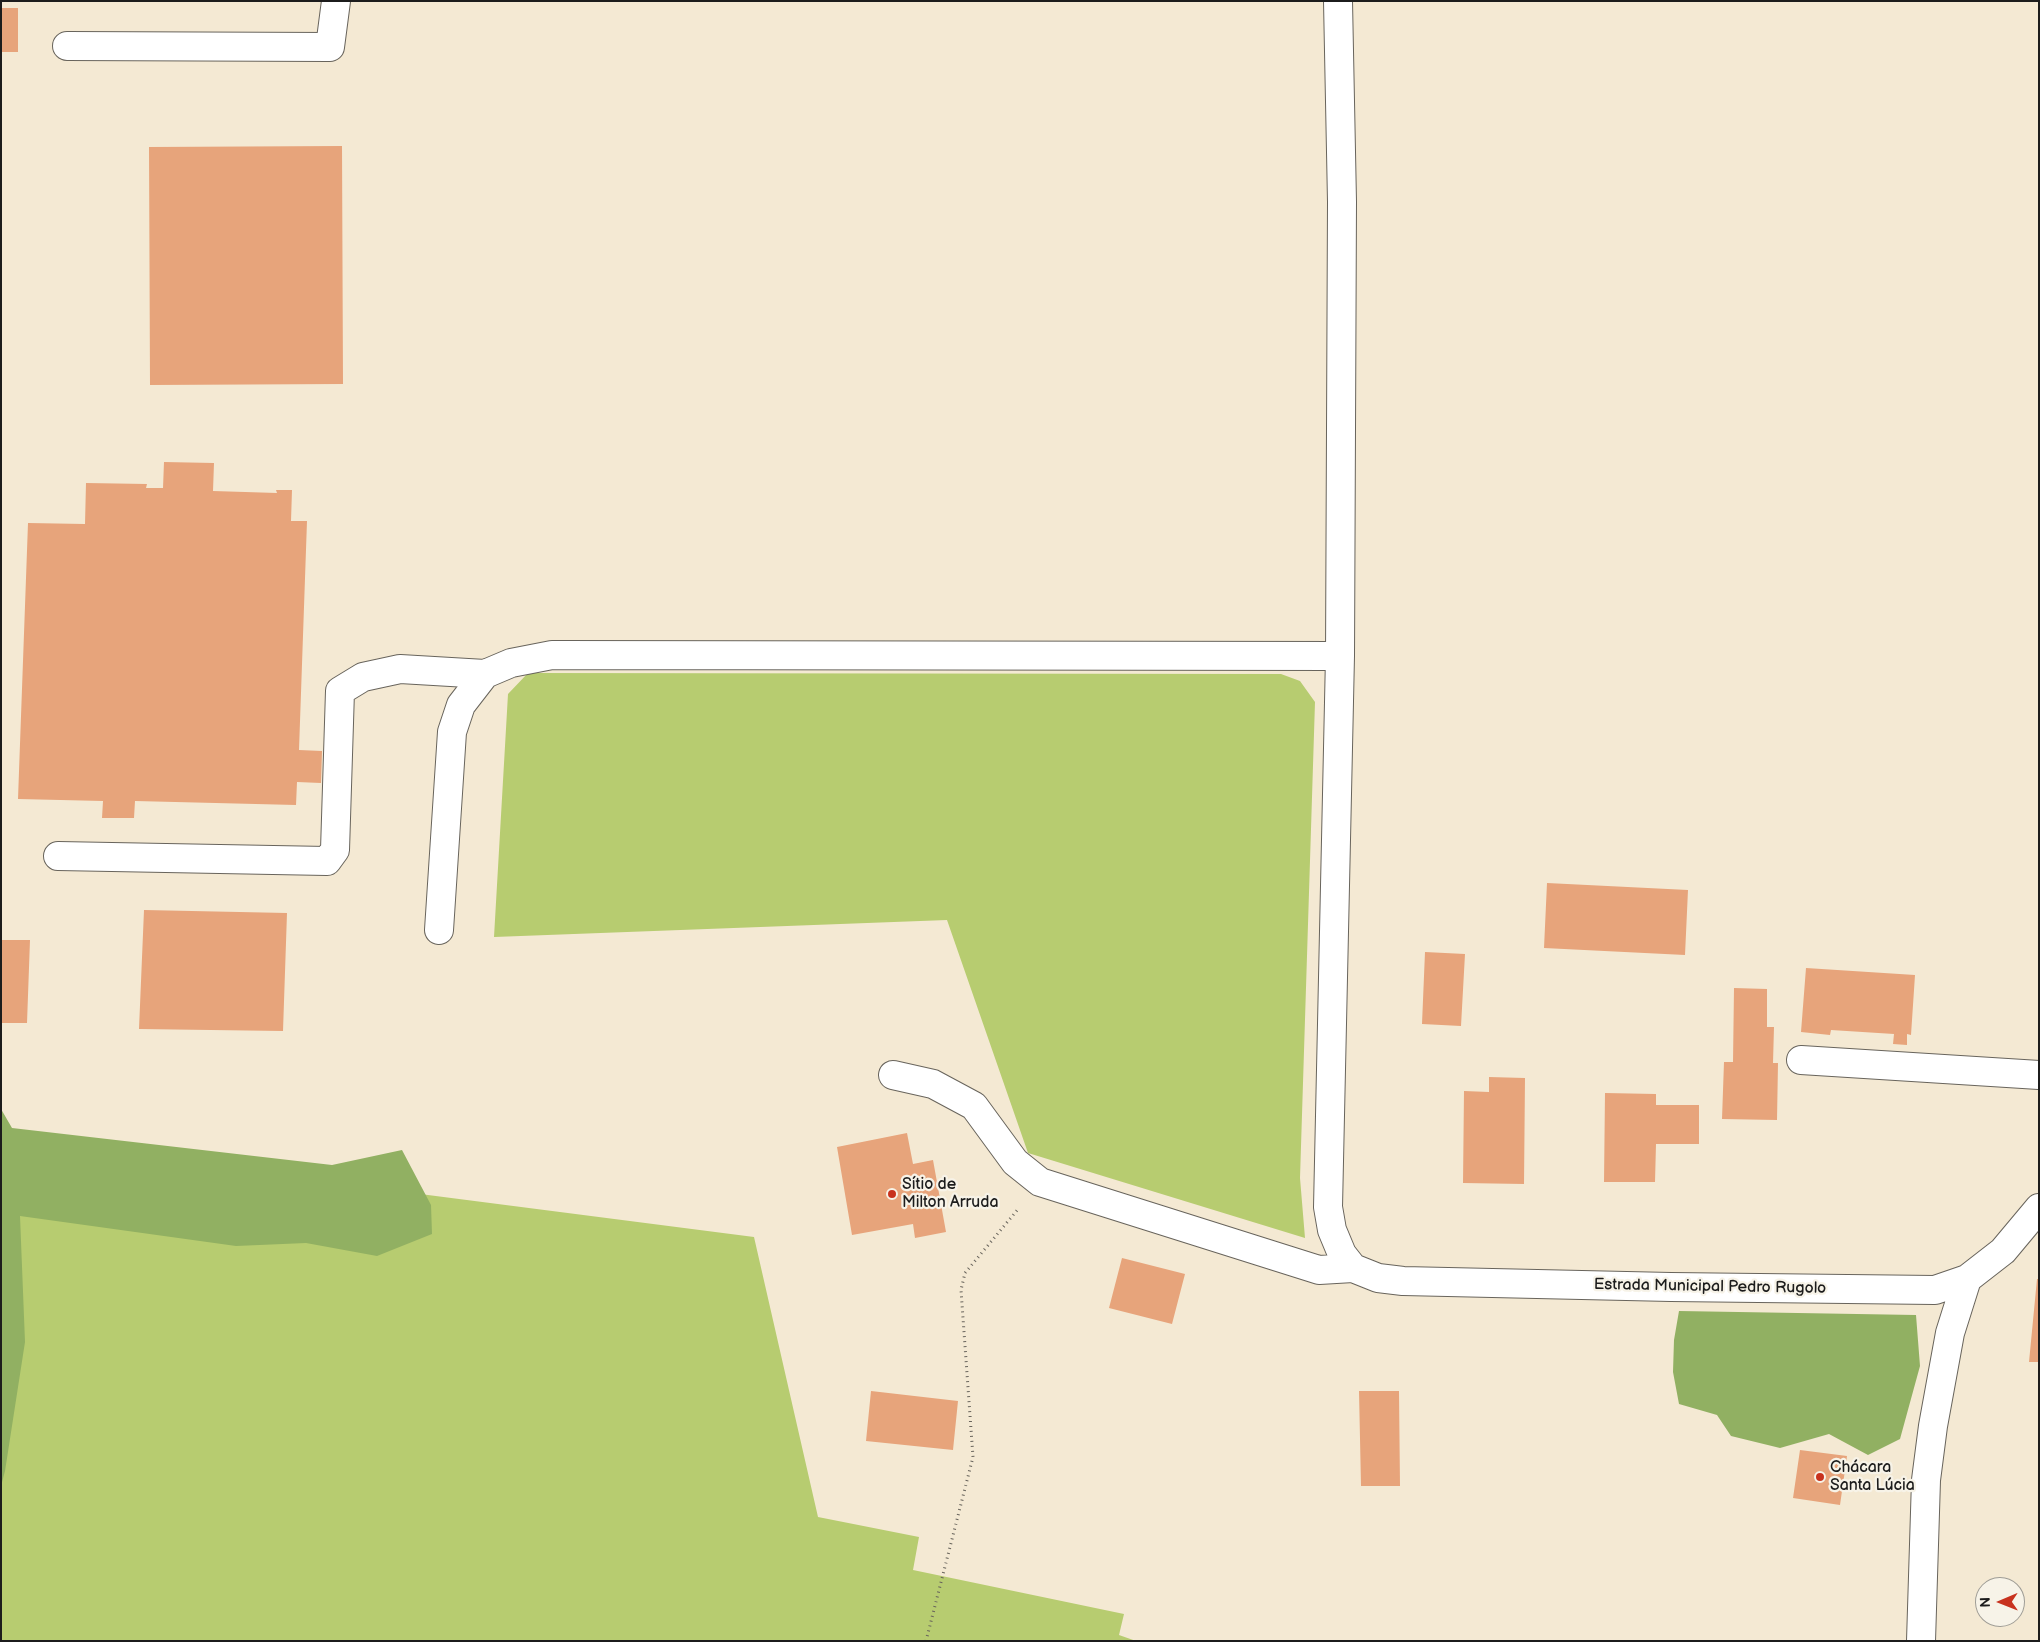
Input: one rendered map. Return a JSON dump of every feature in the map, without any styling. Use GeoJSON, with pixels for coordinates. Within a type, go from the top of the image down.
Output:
{"type":"FeatureCollection","features":[{"type":"Feature","properties":{"kind":"street"},"geometry":{"type":"LineString","coordinates":[[68,46],[330,47],[336,1]]}},
{"type":"Feature","properties":{"kind":"street"},"geometry":{"type":"LineString","coordinates":[[1338,1],[1342,202],[1340,656],[1328,1207],[1332,1230],[1342,1254],[1353,1268]]}},
{"type":"Feature","properties":{"kind":"street"},"geometry":{"type":"LineString","coordinates":[[58,856],[327,862],[336,850],[340,691],[363,677],[400,669],[485,674],[511,663],[552,655],[1340,656]]}},
{"type":"Feature","properties":{"kind":"street"},"geometry":{"type":"LineString","coordinates":[[439,930],[452,732],[461,705],[485,674]]}},
{"type":"Feature","properties":{"kind":"street"},"geometry":{"type":"LineString","coordinates":[[1801,1060],[2039,1075]]}},
{"type":"Feature","properties":{"kind":"street"},"geometry":{"type":"LineString","coordinates":[[893,1075],[933,1084],[974,1106],[1015,1162],[1040,1182],[1319,1270],[1353,1268]]}},
{"type":"Feature","properties":{"kind":"street","name":"Estrada Municipal Pedro Rugolo"},"geometry":{"type":"LineString","coordinates":[[1353,1268],[1378,1278],[1403,1281],[1935,1290],[1967,1279],[2004,1251],[2039,1208]]}},
{"type":"Feature","properties":{"kind":"street"},"geometry":{"type":"LineString","coordinates":[[1921,1641],[1926,1480],[1932,1426],[1950,1333],[1967,1279]]}},
{"type":"Feature","properties":{"kind":"path"},"geometry":{"type":"LineString","coordinates":[[926,1641],[973,1457],[961,1290],[965,1273],[1040,1182]]}},
{"type":"Feature","properties":{"kind":"green space"},"geometry":{"type":"Polygon","coordinates":[[[528,673],[1281,674],[1300,681],[1315,702],[1300,1178],[1305,1238],[1028,1153],[947,920],[494,937],[508,694],[528,673]]]}},
{"type":"Feature","properties":{"kind":"green space"},"geometry":{"type":"Polygon","coordinates":[[[1,1109],[12,1128],[332,1165],[402,1150],[431,1205],[432,1234],[377,1256],[306,1243],[236,1246],[20,1216],[25,1342],[1,1486],[1,1109]]]}},
{"type":"Feature","properties":{"kind":"green space"},"geometry":{"type":"Polygon","coordinates":[[[1,1140],[754,1237],[818,1517],[919,1537],[913,1570],[1124,1614],[1119,1635],[1136,1641],[1,1641],[1,1140]]]}},
{"type":"Feature","properties":{"kind":"green space"},"geometry":{"type":"Polygon","coordinates":[[[1679,1311],[1916,1315],[1920,1366],[1900,1439],[1868,1455],[1829,1434],[1780,1448],[1731,1436],[1717,1415],[1679,1404],[1673,1372],[1674,1340],[1679,1311]]]}},
{"type":"Feature","properties":{"kind":"building"},"geometry":{"type":"Polygon","coordinates":[[[1,8],[18,8],[18,52],[1,52],[1,8]]]}},
{"type":"Feature","properties":{"kind":"building"},"geometry":{"type":"Polygon","coordinates":[[[342,146],[343,384],[150,385],[149,147],[342,146]]]}},
{"type":"Feature","properties":{"kind":"building"},"geometry":{"type":"Polygon","coordinates":[[[164,462],[214,463],[213,491],[277,493],[276,490],[292,490],[291,521],[307,521],[299,750],[322,751],[321,783],[297,782],[296,805],[135,801],[134,818],[102,818],[103,801],[18,799],[28,523],[85,524],[86,483],[147,484],[146,488],[163,488],[164,462]]]}},
{"type":"Feature","properties":{"kind":"building"},"geometry":{"type":"Polygon","coordinates":[[[1547,883],[1688,890],[1685,955],[1544,948],[1547,883]]]}},
{"type":"Feature","properties":{"kind":"building"},"geometry":{"type":"Polygon","coordinates":[[[144,910],[287,913],[283,1031],[139,1029],[144,910]]]}},
{"type":"Feature","properties":{"kind":"building"},"geometry":{"type":"Polygon","coordinates":[[[1,940],[30,940],[27,1023],[1,1023],[1,940]]]}},
{"type":"Feature","properties":{"kind":"building"},"geometry":{"type":"Polygon","coordinates":[[[1425,952],[1465,954],[1461,1026],[1422,1024],[1425,952]]]}},
{"type":"Feature","properties":{"kind":"building"},"geometry":{"type":"Polygon","coordinates":[[[1806,968],[1915,975],[1911,1035],[1907,1034],[1907,1045],[1893,1044],[1894,1034],[1831,1030],[1830,1035],[1801,1032],[1806,968]]]}},
{"type":"Feature","properties":{"kind":"building"},"geometry":{"type":"Polygon","coordinates":[[[1734,988],[1767,989],[1767,1027],[1774,1027],[1773,1063],[1778,1063],[1777,1120],[1722,1119],[1724,1062],[1733,1062],[1734,988]]]}},
{"type":"Feature","properties":{"kind":"building"},"geometry":{"type":"Polygon","coordinates":[[[1489,1077],[1525,1078],[1524,1184],[1463,1183],[1464,1091],[1489,1092],[1489,1077]]]}},
{"type":"Feature","properties":{"kind":"building"},"geometry":{"type":"Polygon","coordinates":[[[1605,1093],[1656,1094],[1656,1105],[1699,1105],[1699,1144],[1656,1144],[1655,1182],[1604,1182],[1605,1093]]]}},
{"type":"Feature","properties":{"kind":"building","name":"Sítio de Milton Arruda"},"geometry":{"type":"Polygon","coordinates":[[[907,1133],[913,1164],[933,1160],[946,1232],[915,1238],[913,1224],[852,1235],[837,1147],[907,1133]]]}},
{"type":"Feature","properties":{"kind":"building"},"geometry":{"type":"Polygon","coordinates":[[[1122,1258],[1185,1274],[1172,1324],[1109,1308],[1122,1258]]]}},
{"type":"Feature","properties":{"kind":"building"},"geometry":{"type":"Polygon","coordinates":[[[2037,1279],[2039,1279],[2039,1362],[2029,1362],[2037,1279]]]}},
{"type":"Feature","properties":{"kind":"building"},"geometry":{"type":"Polygon","coordinates":[[[871,1391],[958,1401],[953,1450],[866,1441],[871,1391]]]}},
{"type":"Feature","properties":{"kind":"building"},"geometry":{"type":"Polygon","coordinates":[[[1359,1391],[1399,1391],[1400,1486],[1361,1486],[1359,1391]]]}},
{"type":"Feature","properties":{"kind":"building","name":"Chácara Santa Lúcia"},"geometry":{"type":"Polygon","coordinates":[[[1800,1450],[1847,1456],[1840,1505],[1793,1498],[1800,1450]]]}},
{"type":"Feature","properties":{"kind":"place","name":"Sítio de Milton Arruda"},"geometry":{"type":"Point","coordinates":[892,1194]}},
{"type":"Feature","properties":{"kind":"place","name":"Chácara Santa Lúcia"},"geometry":{"type":"Point","coordinates":[1820,1477]}}]}
